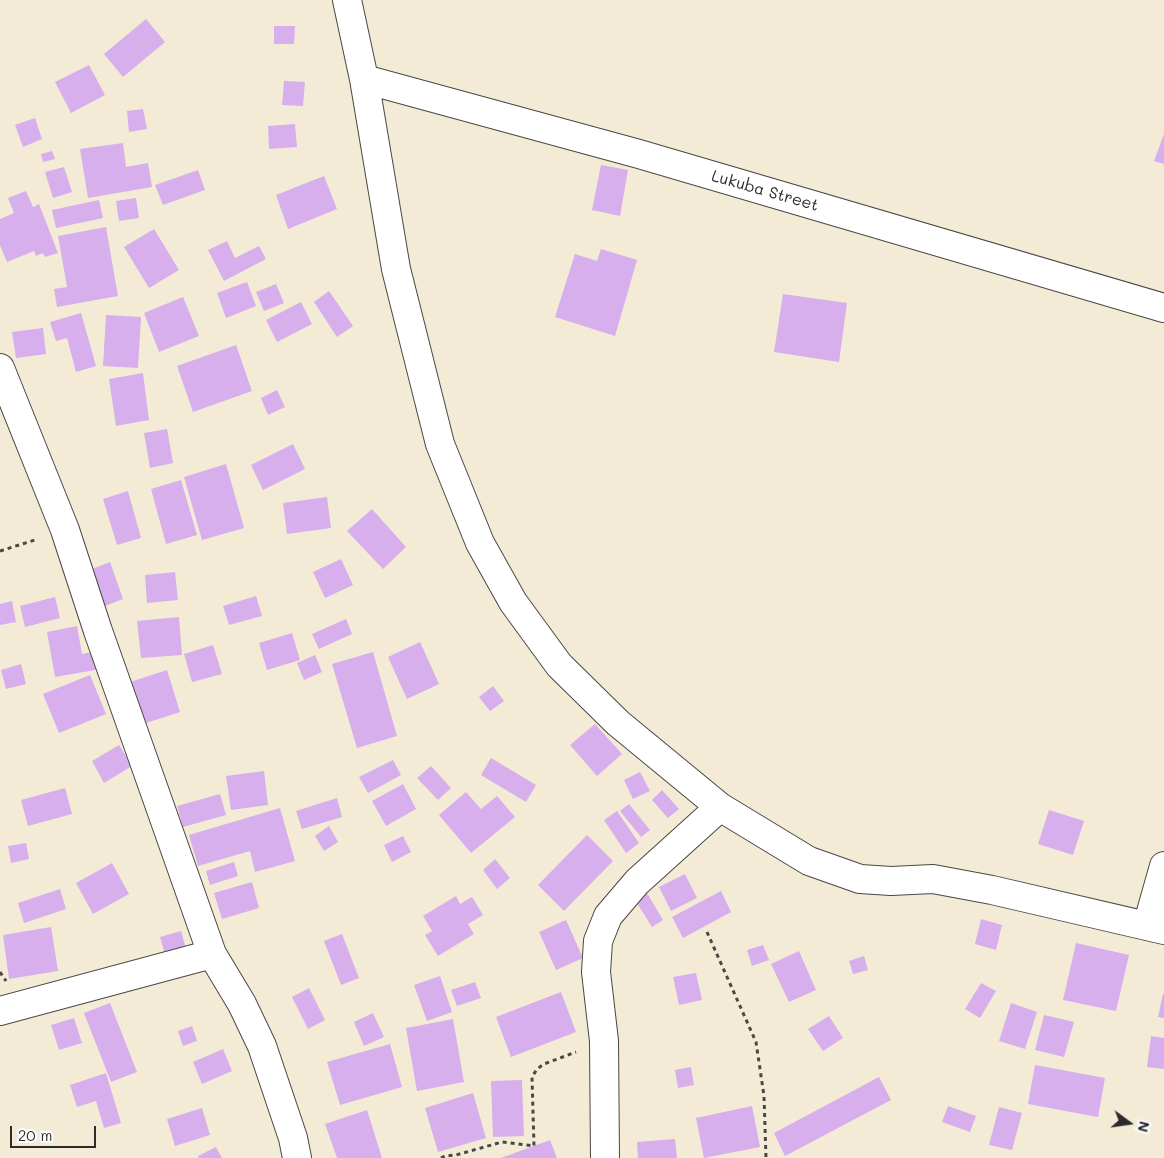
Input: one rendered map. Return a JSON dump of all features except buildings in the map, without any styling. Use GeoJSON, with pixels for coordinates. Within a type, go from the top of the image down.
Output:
{"type":"FeatureCollection","features":[{"type":"Feature","properties":{"kind":"street"},"geometry":{"type":"LineString","coordinates":[[347,0],[364,80],[396,269],[440,444],[480,543],[513,602],[559,665],[618,724],[720,807],[809,861],[860,879],[891,881],[933,879],[992,890],[1155,928],[1164,866]]}},
{"type":"Feature","properties":{"kind":"street","name":"Lukuba Street"},"geometry":{"type":"LineString","coordinates":[[364,80],[639,154],[1164,308]]}},
{"type":"Feature","properties":{"kind":"street"},"geometry":{"type":"LineString","coordinates":[[0,368],[64,530],[212,954],[242,1004],[262,1046],[293,1138],[297,1158]]}},
{"type":"Feature","properties":{"kind":"street"},"geometry":{"type":"LineString","coordinates":[[605,1158],[604,1041],[596,972],[598,941],[608,916],[637,882],[720,807]]}},
{"type":"Feature","properties":{"kind":"street"},"geometry":{"type":"LineString","coordinates":[[0,1011],[212,954]]}},
{"type":"Feature","properties":{"kind":"path"},"geometry":{"type":"LineString","coordinates":[[0,551],[64,530]]}},
{"type":"Feature","properties":{"kind":"path"},"geometry":{"type":"LineString","coordinates":[[707,932],[756,1042],[764,1096],[766,1158]]}},
{"type":"Feature","properties":{"kind":"path"},"geometry":{"type":"LineString","coordinates":[[441,1158],[456,1156],[502,1142],[534,1146],[532,1077],[537,1069],[544,1064],[604,1041]]}}]}
